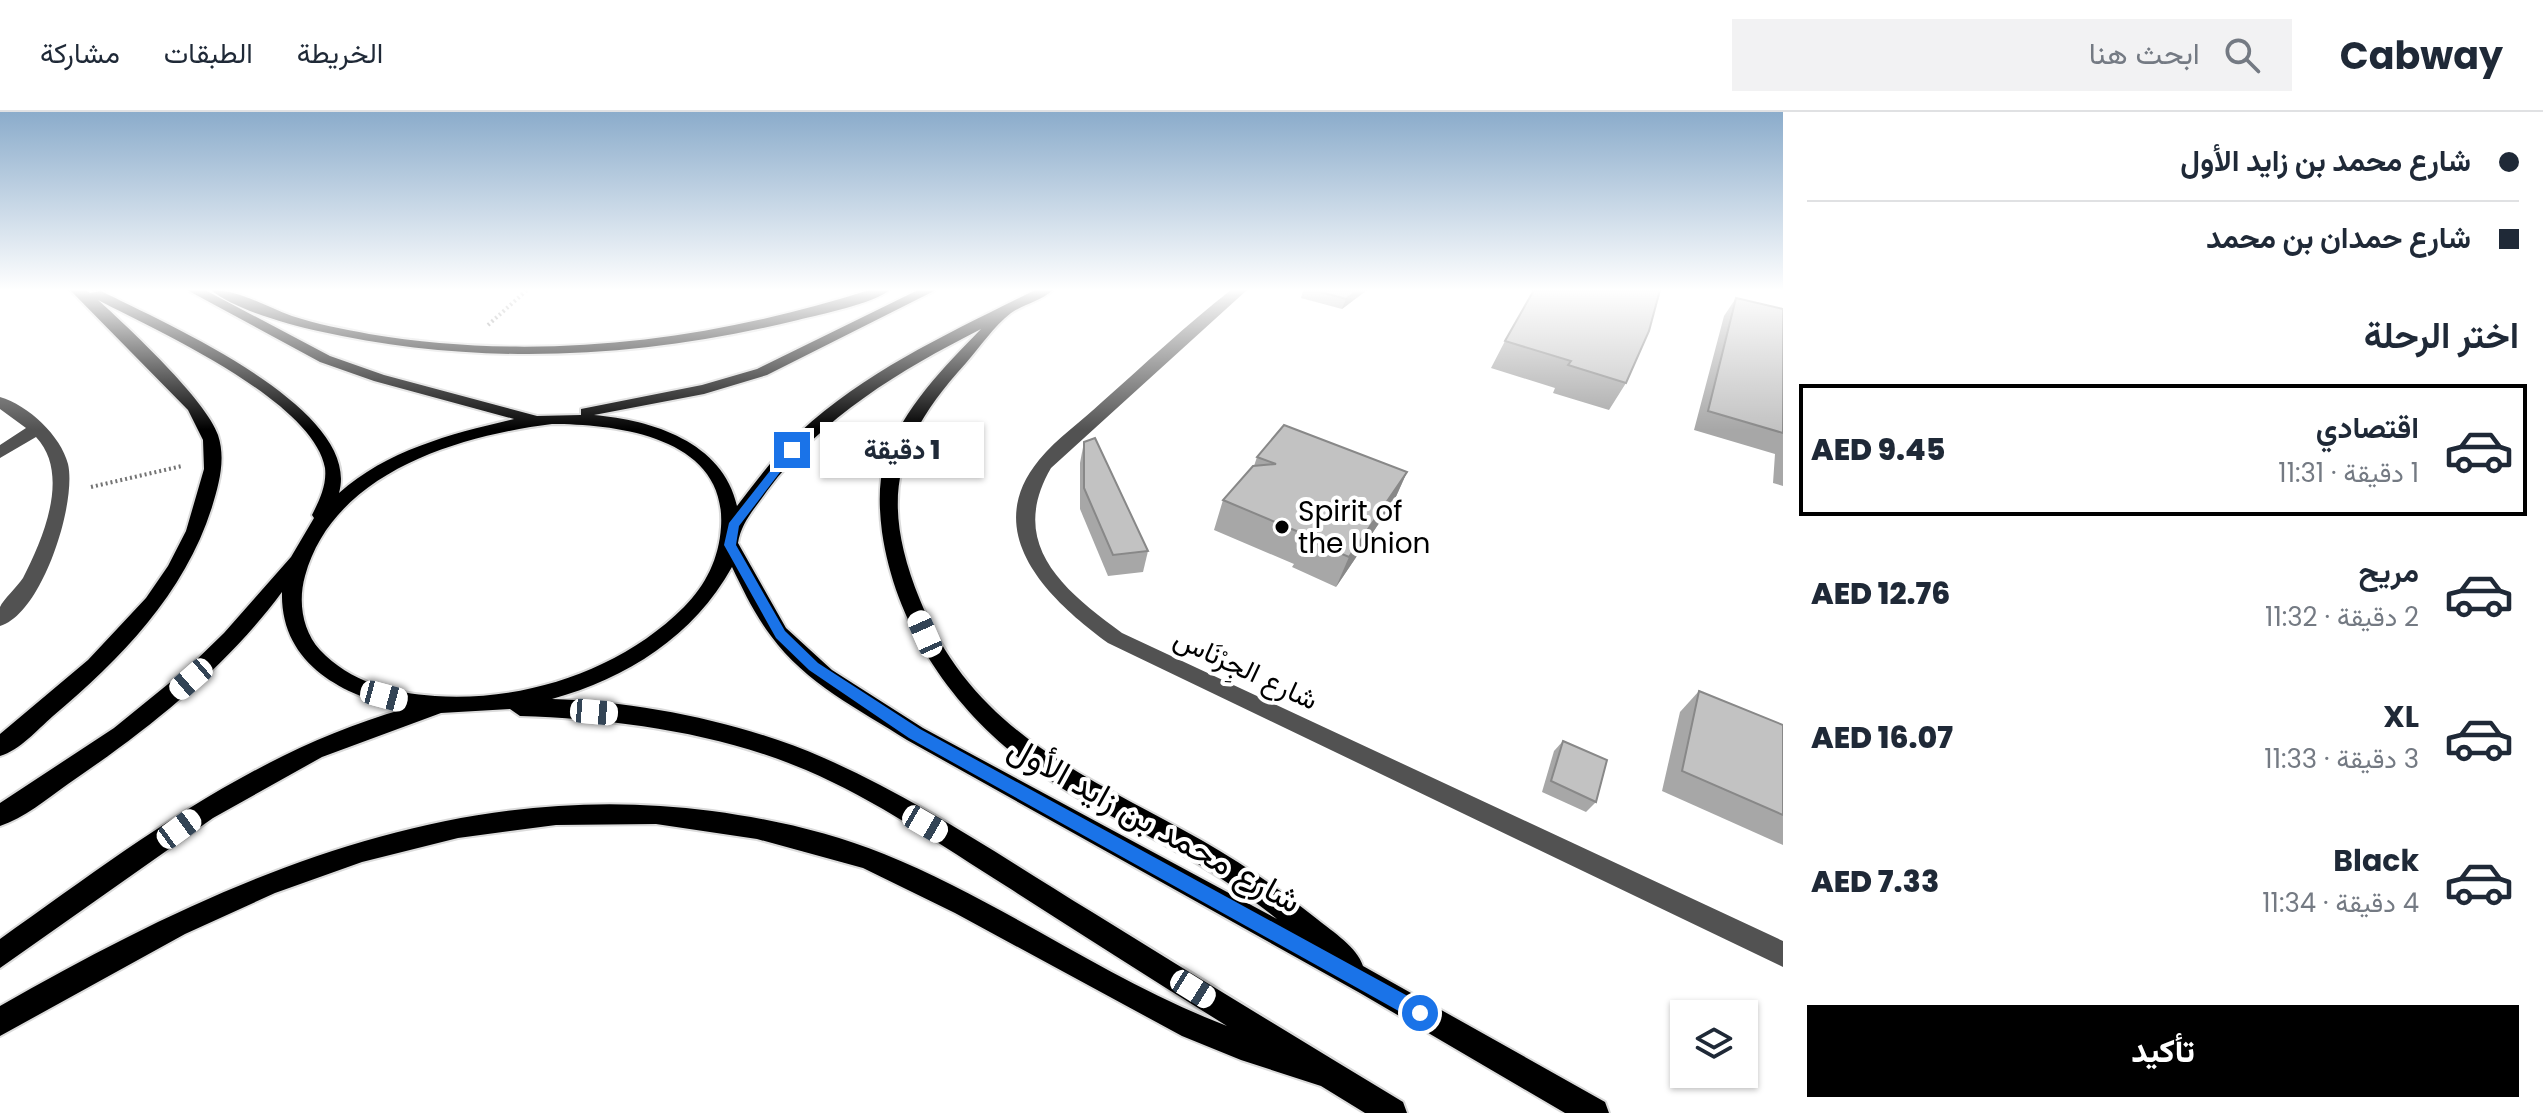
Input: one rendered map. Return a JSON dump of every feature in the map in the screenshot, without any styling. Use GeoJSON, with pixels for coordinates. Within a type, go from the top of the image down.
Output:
{"type":"FeatureCollection","features":[{"type":"Feature","properties":{"kind":"main road"},"geometry":{"type":"LineString","coordinates":[[0,747],[47,710],[125,636],[175,571],[202,516],[214,459],[208,431],[189,400],[129,337]]}},
{"type":"Feature","properties":{"kind":"main road"},"geometry":{"type":"LineString","coordinates":[[177,337],[219,359],[291,406],[317,433],[334,465],[332,492],[293,577],[290,604],[296,630],[311,654],[333,675],[365,691],[403,701],[457,707],[544,707],[681,724],[770,749],[847,778],[951,839],[1392,1113]]}},
{"type":"Feature","properties":{"kind":"main road"},"geometry":{"type":"LineString","coordinates":[[283,337],[325,359],[379,378],[545,419]]}},
{"type":"Feature","properties":{"kind":"main road"},"geometry":{"type":"LineString","coordinates":[[367,337],[461,350],[589,350],[700,337]]}},
{"type":"Feature","properties":{"kind":"main road"},"geometry":{"type":"LineString","coordinates":[[0,816],[117,739],[213,659],[266,602],[306,545],[346,498],[394,465],[464,435],[704,389],[762,372],[834,337]]}},
{"type":"Feature","properties":{"kind":"main road"},"geometry":{"type":"LineString","coordinates":[[0,955],[221,799],[306,752],[353,733],[457,707],[534,696],[583,680],[650,646],[692,611],[719,573],[732,535],[783,461],[821,422],[894,371],[958,337]]}},
{"type":"Feature","properties":{"kind":"main road"},"geometry":{"type":"LineString","coordinates":[[983,337],[924,404],[895,453],[889,490],[891,529],[901,581],[925,634],[953,679],[992,723],[1044,765],[1215,861],[1268,895],[1320,936],[1370,984]]}},
{"type":"Feature","properties":{"kind":"main road","name":"شارع محمد بن زايد الأول"},"geometry":{"type":"LineString","coordinates":[[545,419],[616,422],[671,439],[694,453],[711,469],[724,489],[732,535],[780,634],[813,666],[848,690],[915,734],[1370,984],[1594,1113]]}},
{"type":"Feature","properties":{"kind":"main road"},"geometry":{"type":"LineString","coordinates":[[0,1022],[84,970],[164,928],[315,865],[400,839],[481,822],[561,813],[638,812],[721,820],[803,837],[884,865],[1195,1027],[1259,1053],[1327,1073]]}},
{"type":"Feature","properties":{"kind":"street","name":"شارع الجِرْنَاس"},"geometry":{"type":"LineString","coordinates":[[1183,337],[1043,466],[1027,498],[1025,525],[1032,554],[1050,584],[1077,612],[1115,638],[1783,954]]}},
{"type":"Feature","properties":{"kind":"street"},"geometry":{"type":"LineString","coordinates":[[0,402],[36,429],[56,453],[61,479],[53,528],[41,560],[20,598],[0,619]]}},
{"type":"Feature","properties":{"kind":"street"},"geometry":{"type":"LineString","coordinates":[[0,453],[36,429]]}},
{"type":"Feature","properties":{"kind":"path"},"geometry":{"type":"LineString","coordinates":[[461,350],[476,337]]}},
{"type":"Feature","properties":{"kind":"path"},"geometry":{"type":"LineString","coordinates":[[58,495],[214,459]]}},
{"type":"Feature","properties":{"kind":"building"},"geometry":{"type":"Polygon","coordinates":[[[1507,337],[1646,337],[1626,383],[1568,365],[1571,361],[1505,341],[1507,337]]]}},
{"type":"Feature","properties":{"kind":"building"},"geometry":{"type":"Polygon","coordinates":[[[1726,337],[1783,337],[1783,433],[1708,411],[1726,337]]]}},
{"type":"Feature","properties":{"kind":"building"},"geometry":{"type":"Polygon","coordinates":[[[1284,425],[1407,472],[1349,557],[1223,500],[1253,466],[1276,464],[1257,457],[1284,425]]]}},
{"type":"Feature","properties":{"kind":"building"},"geometry":{"type":"Polygon","coordinates":[[[1095,438],[1148,551],[1113,555],[1084,488],[1084,442],[1095,438]]]}},
{"type":"Feature","properties":{"kind":"building"},"geometry":{"type":"Polygon","coordinates":[[[1699,691],[1783,725],[1783,815],[1682,771],[1699,691]]]}},
{"type":"Feature","properties":{"kind":"building"},"geometry":{"type":"Polygon","coordinates":[[[1563,741],[1607,760],[1596,802],[1551,781],[1563,741]]]}},
{"type":"Feature","properties":{"kind":"place","name":"Spirit of the Union"},"geometry":{"type":"Point","coordinates":[1282,527]}},
{"type":"Feature","properties":{"kind":"route"},"geometry":{"type":"LineString","coordinates":[[792,450],[733,525],[730,545],[780,634],[813,666],[915,734],[1420,1013]]}}]}
